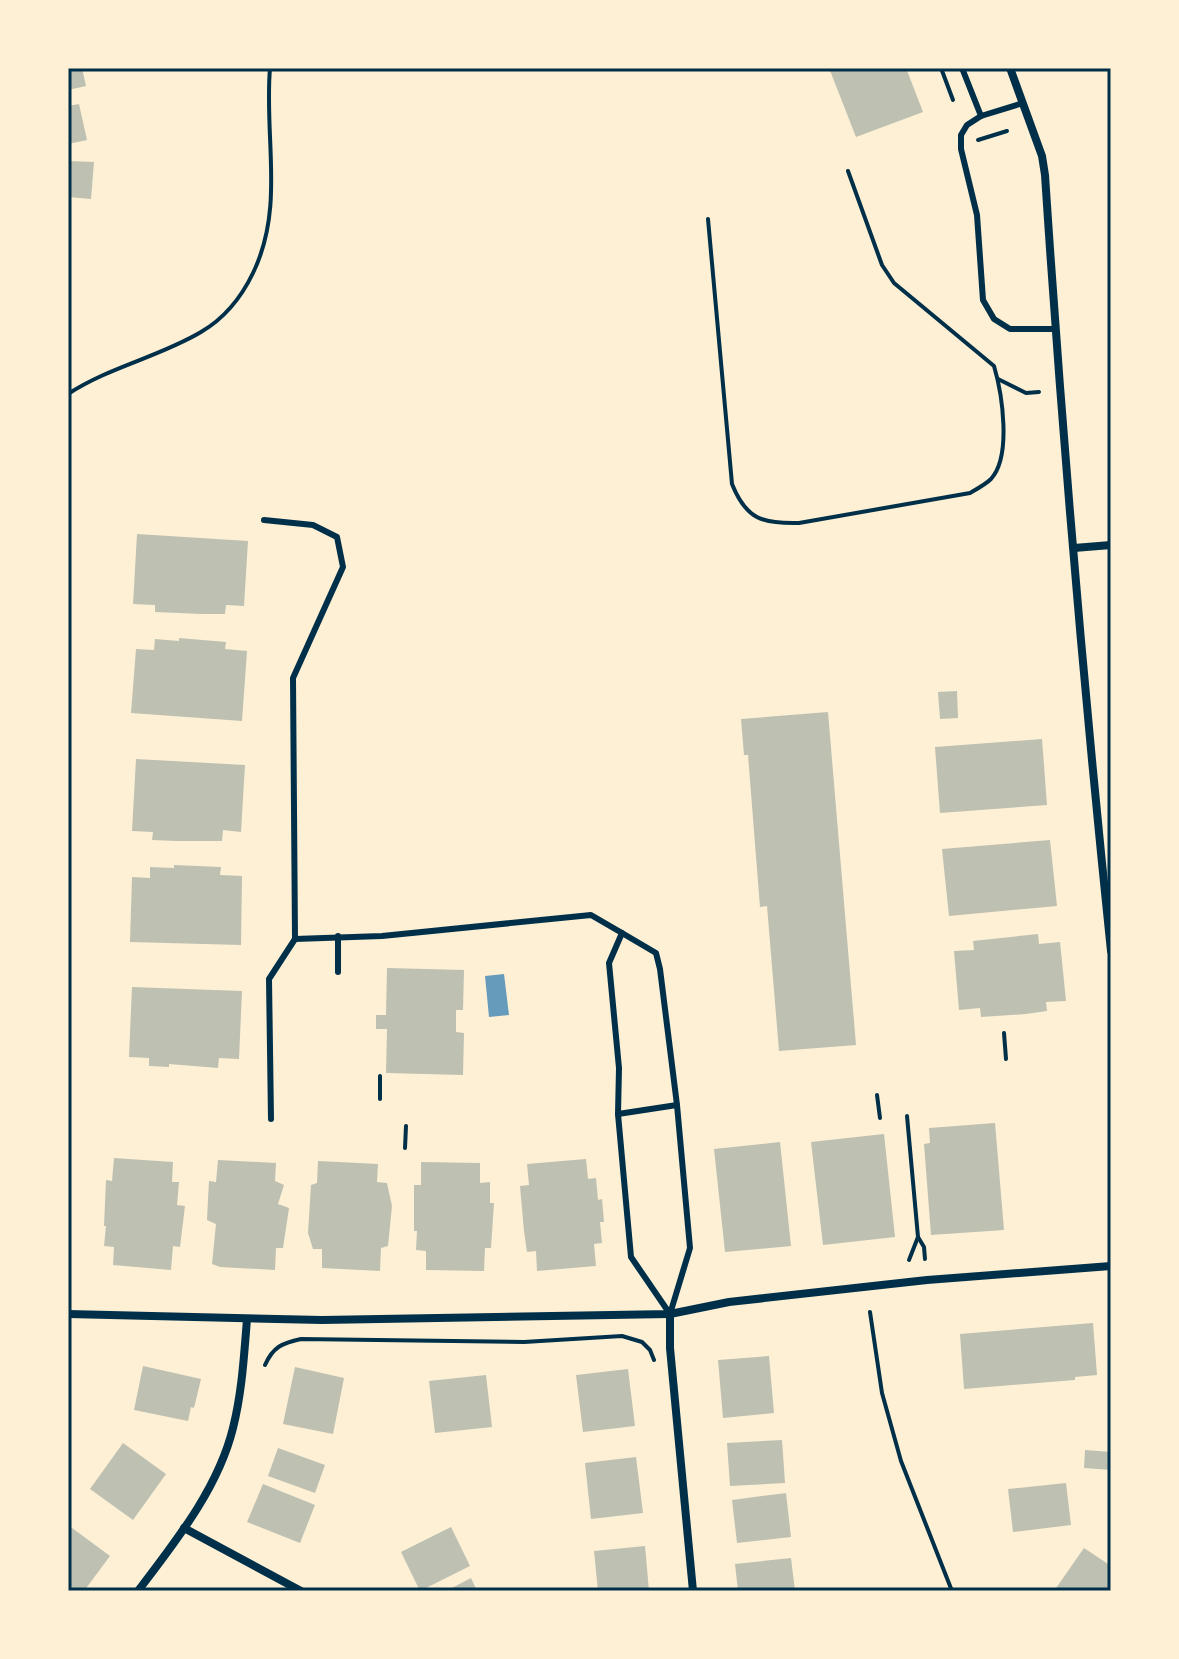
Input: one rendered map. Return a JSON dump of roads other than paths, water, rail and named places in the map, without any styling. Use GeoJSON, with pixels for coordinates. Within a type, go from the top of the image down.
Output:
{"type":"FeatureCollection","features":[{"type":"Feature","properties":{"kind":"street"},"geometry":{"type":"LineString","coordinates":[[1010,68],[1042,156],[1045,175],[1090,753],[1111,951]]}},
{"type":"Feature","properties":{"kind":"street"},"geometry":{"type":"LineString","coordinates":[[1074,548],[1111,545]]}},
{"type":"Feature","properties":{"kind":"street"},"geometry":{"type":"LineString","coordinates":[[68,1314],[322,1320],[670,1314],[729,1302],[927,1280],[1111,1266]]}},
{"type":"Feature","properties":{"kind":"street"},"geometry":{"type":"LineString","coordinates":[[670,1314],[670,1348],[693,1591]]}},
{"type":"Feature","properties":{"kind":"street"},"geometry":{"type":"LineString","coordinates":[[138,1591],[184,1528],[218,1472],[232,1431],[242,1382],[247,1319]]}},
{"type":"Feature","properties":{"kind":"street"},"geometry":{"type":"LineString","coordinates":[[184,1528],[301,1591]]}},
{"type":"Feature","properties":{"kind":"lane"},"geometry":{"type":"LineString","coordinates":[[962,68],[981,116]]}},
{"type":"Feature","properties":{"kind":"lane"},"geometry":{"type":"LineString","coordinates":[[1023,103],[981,116],[967,125],[961,135],[961,149],[977,215],[983,300],[994,319],[1010,329],[1055,329]]}},
{"type":"Feature","properties":{"kind":"lane"},"geometry":{"type":"LineString","coordinates":[[264,520],[313,525],[337,537],[343,567],[293,678],[295,939],[269,979],[271,1119]]}},
{"type":"Feature","properties":{"kind":"lane"},"geometry":{"type":"LineString","coordinates":[[295,939],[382,936],[591,915],[656,953],[677,1105],[690,1248],[670,1314]]}},
{"type":"Feature","properties":{"kind":"lane"},"geometry":{"type":"LineString","coordinates":[[622,933],[609,963],[631,1257],[670,1314]]}},
{"type":"Feature","properties":{"kind":"lane"},"geometry":{"type":"LineString","coordinates":[[338,936],[338,972]]}},
{"type":"Feature","properties":{"kind":"lane"},"geometry":{"type":"LineString","coordinates":[[618,1114],[677,1105]]}},
{"type":"Feature","properties":{"kind":"water"},"geometry":{"type":"Polygon","coordinates":[[[504,974],[509,1015],[489,1017],[485,976],[504,974]]]}}]}
